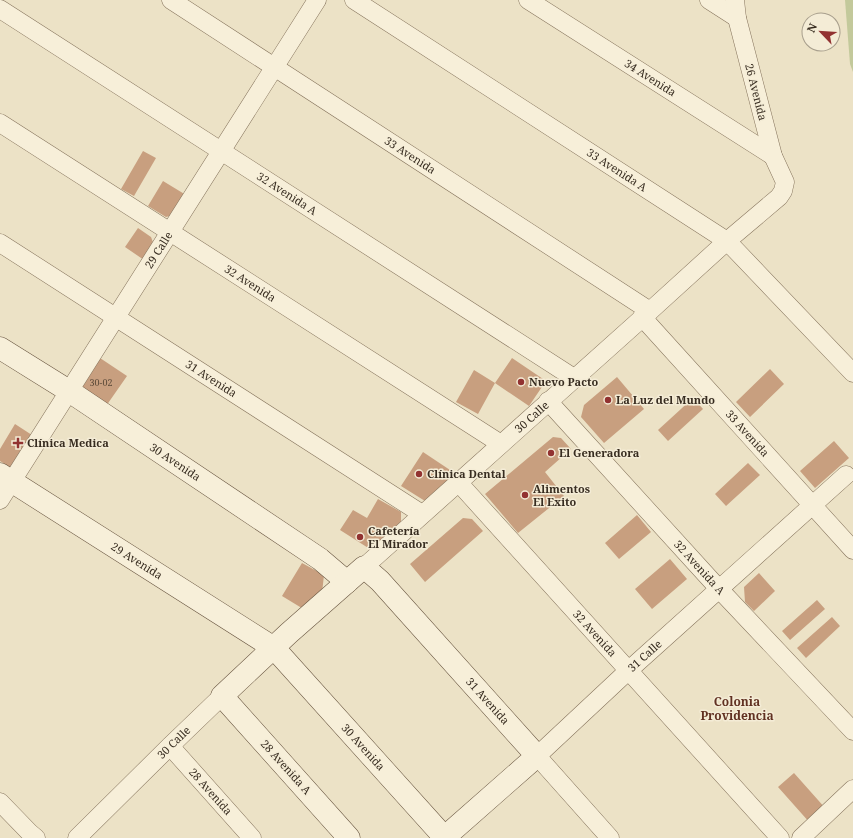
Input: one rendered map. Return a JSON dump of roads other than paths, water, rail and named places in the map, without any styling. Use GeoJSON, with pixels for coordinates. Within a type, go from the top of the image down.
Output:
{"type":"FeatureCollection","features":[{"type":"Feature","properties":{"kind":"street","name":"33 Avenida"},"geometry":{"type":"LineString","coordinates":[[171,0],[646,314],[853,550]]}},
{"type":"Feature","properties":{"kind":"street","name":"29 Calle"},"geometry":{"type":"LineString","coordinates":[[0,500],[6,478],[69,391],[317,0]]}},
{"type":"Feature","properties":{"kind":"street","name":"33 Avenida A"},"geometry":{"type":"LineString","coordinates":[[354,0],[727,241],[853,373]]}},
{"type":"Feature","properties":{"kind":"street","name":"34 Avenida"},"geometry":{"type":"LineString","coordinates":[[528,0],[773,156]]}},
{"type":"Feature","properties":{"kind":"street"},"geometry":{"type":"LineString","coordinates":[[709,0],[738,18]]}},
{"type":"Feature","properties":{"kind":"street","name":"26 Avenida"},"geometry":{"type":"LineString","coordinates":[[735,0],[738,18],[773,156],[785,182]]}},
{"type":"Feature","properties":{"kind":"street","name":"32 Avenida A"},"geometry":{"type":"LineString","coordinates":[[0,9],[574,378]]}},
{"type":"Feature","properties":{"kind":"street","name":"32 Avenida"},"geometry":{"type":"LineString","coordinates":[[0,123],[501,444]]}},
{"type":"Feature","properties":{"kind":"street","name":"30 Calle"},"geometry":{"type":"LineString","coordinates":[[77,838],[222,696],[277,652],[289,633],[727,241],[779,197],[783,191],[785,182]]}},
{"type":"Feature","properties":{"kind":"street","name":"31 Avenida"},"geometry":{"type":"LineString","coordinates":[[0,243],[422,514]]}},
{"type":"Feature","properties":{"kind":"street","name":"30 Avenida"},"geometry":{"type":"LineString","coordinates":[[0,348],[69,391],[320,559],[347,582]]}},
{"type":"Feature","properties":{"kind":"street","name":"32 Avenida A"},"geometry":{"type":"LineString","coordinates":[[548,401],[720,590],[853,731]]}},
{"type":"Feature","properties":{"kind":"street","name":"31 Calle"},"geometry":{"type":"LineString","coordinates":[[445,838],[846,475]]}},
{"type":"Feature","properties":{"kind":"street","name":"29 Avenida"},"geometry":{"type":"LineString","coordinates":[[6,478],[277,652]]}},
{"type":"Feature","properties":{"kind":"street","name":"32 Avenida"},"geometry":{"type":"LineString","coordinates":[[458,482],[780,838]]}},
{"type":"Feature","properties":{"kind":"street","name":"31 Avenida"},"geometry":{"type":"LineString","coordinates":[[364,567],[380,581],[610,838]]}},
{"type":"Feature","properties":{"kind":"street","name":"30 Avenida"},"geometry":{"type":"LineString","coordinates":[[277,652],[445,838]]}},
{"type":"Feature","properties":{"kind":"street","name":"28 Avenida A"},"geometry":{"type":"LineString","coordinates":[[222,696],[349,838]]}},
{"type":"Feature","properties":{"kind":"street","name":"28 Avenida"},"geometry":{"type":"LineString","coordinates":[[170,746],[252,838]]}},
{"type":"Feature","properties":{"kind":"street"},"geometry":{"type":"LineString","coordinates":[[801,838],[853,789]]}},
{"type":"Feature","properties":{"kind":"street"},"geometry":{"type":"LineString","coordinates":[[0,802],[36,838]]}},
{"type":"Feature","properties":{"kind":"place","name":"Nuevo Pacto"},"geometry":{"type":"Point","coordinates":[521,382]}},
{"type":"Feature","properties":{"kind":"place","name":"La Luz del Mundo"},"geometry":{"type":"Point","coordinates":[608,400]}},
{"type":"Feature","properties":{"kind":"place","name":"Clínica Medica"},"geometry":{"type":"Point","coordinates":[18,443]}},
{"type":"Feature","properties":{"kind":"place","name":"El Generadora"},"geometry":{"type":"Point","coordinates":[551,453]}},
{"type":"Feature","properties":{"kind":"place","name":"Clínica Dental"},"geometry":{"type":"Point","coordinates":[419,474]}},
{"type":"Feature","properties":{"kind":"place","name":"Alimentos El Exito"},"geometry":{"type":"Point","coordinates":[525,495]}},
{"type":"Feature","properties":{"kind":"place","name":"Cafetería El Mirador"},"geometry":{"type":"Point","coordinates":[360,537]}},
{"type":"Feature","properties":{"kind":"district","name":"Colonia Providencia"},"geometry":{"type":"Point","coordinates":[737,709]}}]}
